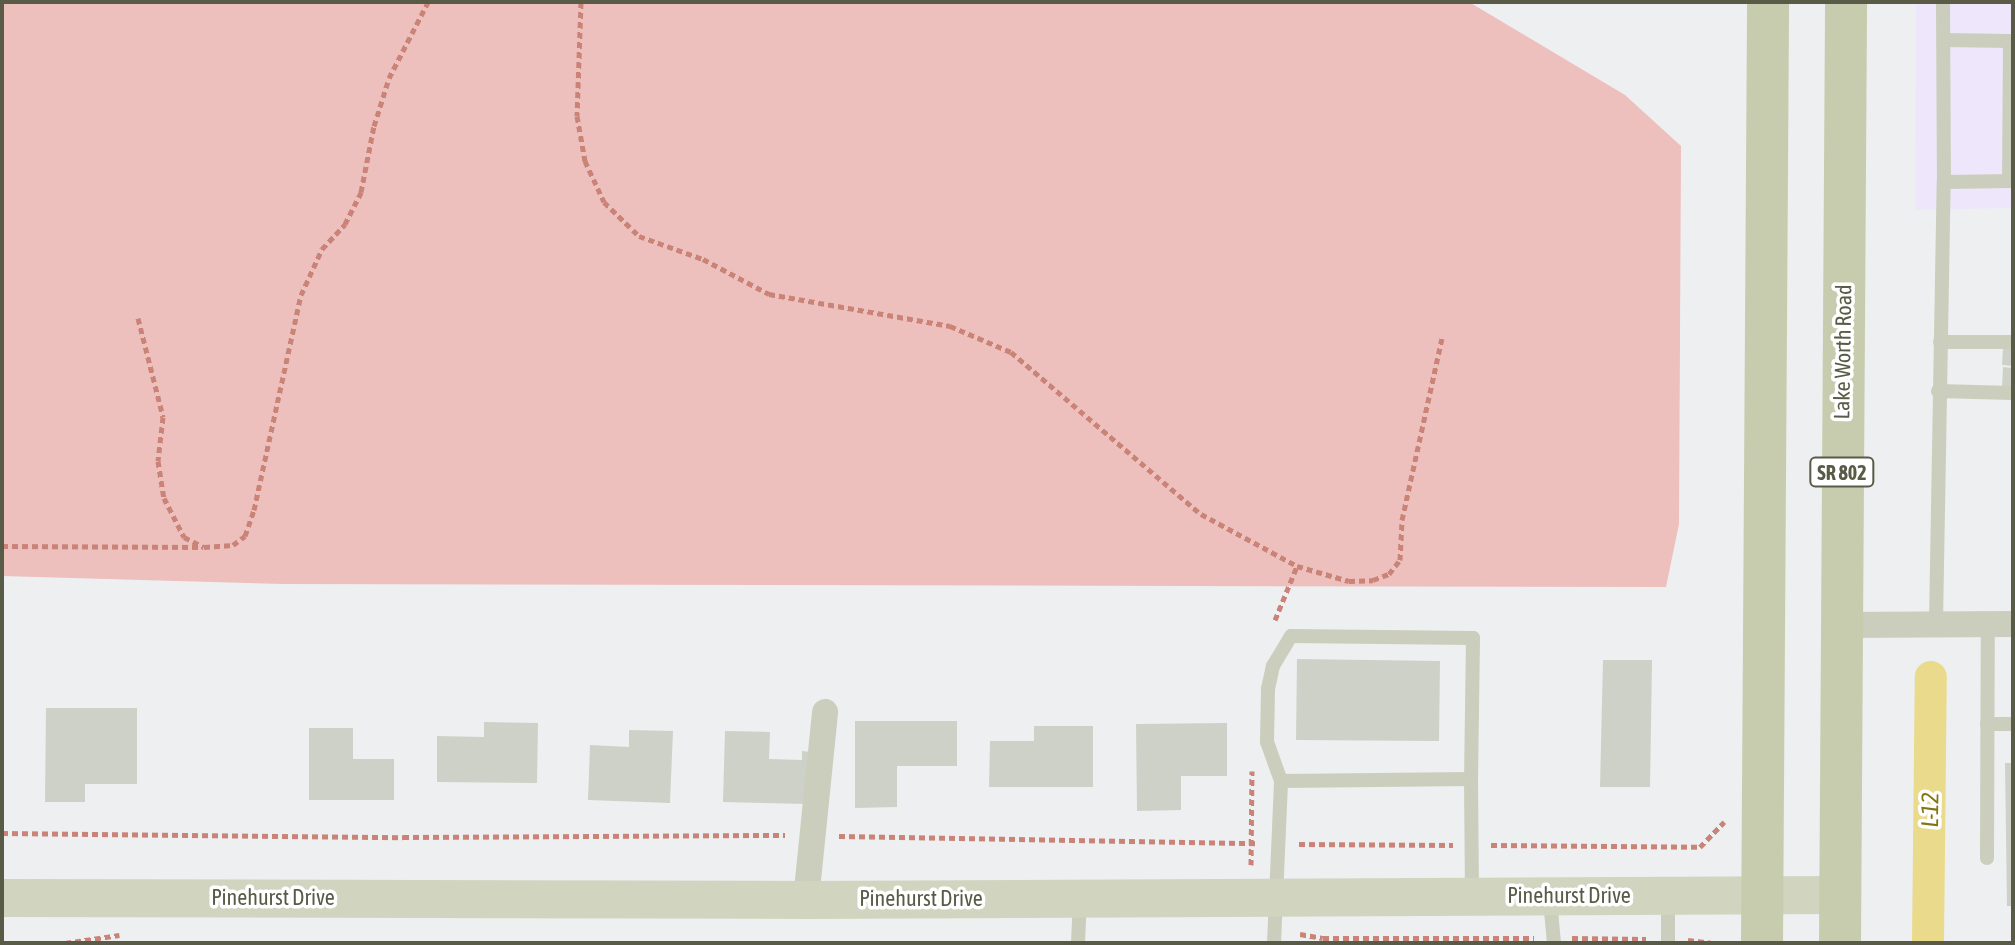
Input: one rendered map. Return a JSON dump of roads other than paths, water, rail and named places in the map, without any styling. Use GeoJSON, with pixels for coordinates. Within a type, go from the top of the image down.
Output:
{"type":"FeatureCollection","features":[{"type":"Feature","properties":{"kind":"main road"},"geometry":{"type":"LineString","coordinates":[[1762,943],[1768,2]]}},
{"type":"Feature","properties":{"kind":"main road","name":"Lake Worth Road"},"geometry":{"type":"LineString","coordinates":[[1840,943],[1846,2]]}},
{"type":"Feature","properties":{"kind":"street"},"geometry":{"type":"LineString","coordinates":[[1841,625],[2000,624]]}},
{"type":"Feature","properties":{"kind":"street"},"geometry":{"type":"LineString","coordinates":[[806,900],[825,712]]}},
{"type":"Feature","properties":{"kind":"street","name":"Pinehurst Drive"},"geometry":{"type":"LineString","coordinates":[[2,898],[806,900],[1841,895]]}},
{"type":"Feature","properties":{"kind":"lane"},"geometry":{"type":"LineString","coordinates":[[1936,623],[1944,182],[1943,2]]}},
{"type":"Feature","properties":{"kind":"lane"},"geometry":{"type":"LineString","coordinates":[[1944,40],[2010,41],[2011,181],[1944,182]]}},
{"type":"Feature","properties":{"kind":"lane"},"geometry":{"type":"LineString","coordinates":[[1940,342],[2013,342]]}},
{"type":"Feature","properties":{"kind":"lane"},"geometry":{"type":"LineString","coordinates":[[1938,391],[2013,393]]}},
{"type":"Feature","properties":{"kind":"lane"},"geometry":{"type":"LineString","coordinates":[[1987,858],[1987,724],[2000,624]]}},
{"type":"Feature","properties":{"kind":"lane"},"geometry":{"type":"LineString","coordinates":[[1274,943],[1281,781],[1267,742],[1268,689],[1273,666],[1291,636],[1473,638],[1472,897]]}},
{"type":"Feature","properties":{"kind":"lane"},"geometry":{"type":"LineString","coordinates":[[1987,724],[2013,724]]}},
{"type":"Feature","properties":{"kind":"lane"},"geometry":{"type":"LineString","coordinates":[[1281,781],[1471,779]]}},
{"type":"Feature","properties":{"kind":"lane"},"geometry":{"type":"LineString","coordinates":[[1668,896],[1668,943]]}},
{"type":"Feature","properties":{"kind":"lane"},"geometry":{"type":"LineString","coordinates":[[1550,897],[1554,943]]}},
{"type":"Feature","properties":{"kind":"lane"},"geometry":{"type":"LineString","coordinates":[[1078,943],[1080,898]]}},
{"type":"Feature","properties":{"kind":"waterway","name":"L-12"},"geometry":{"type":"LineString","coordinates":[[1928,943],[1931,677]]}}]}
